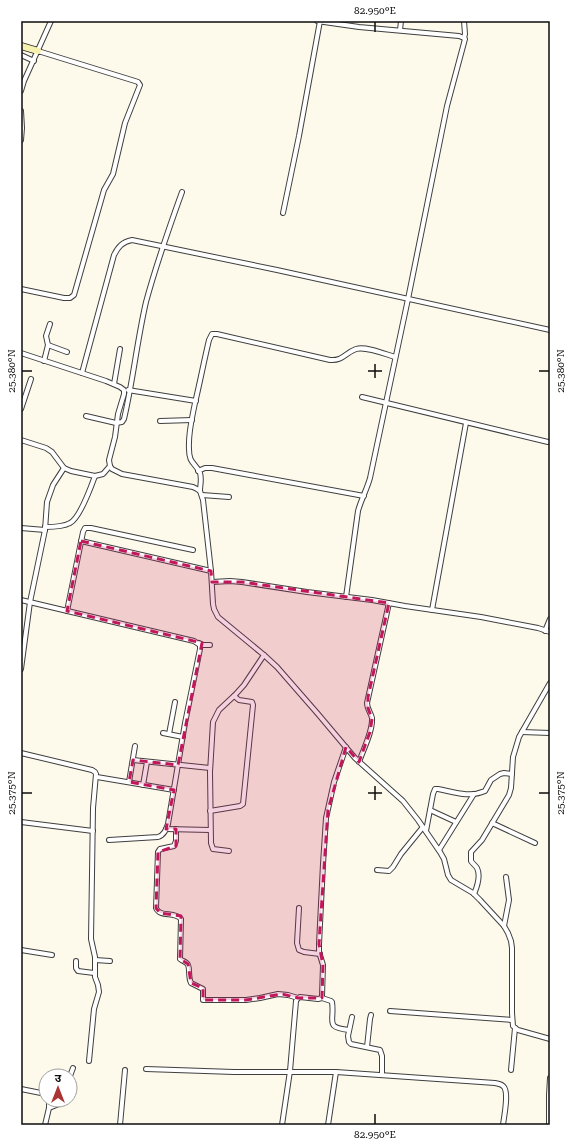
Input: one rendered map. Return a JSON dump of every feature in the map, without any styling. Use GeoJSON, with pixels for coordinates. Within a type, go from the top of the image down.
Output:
{"type":"FeatureCollection","features":[{"type":"Feature","properties":{"kind":"street"},"geometry":{"type":"LineString","coordinates":[[21,91],[51,21]]}},
{"type":"Feature","properties":{"kind":"street"},"geometry":{"type":"LineString","coordinates":[[317,21],[459,36],[464,38]]}},
{"type":"Feature","properties":{"kind":"street"},"geometry":{"type":"LineString","coordinates":[[283,213],[320,21]]}},
{"type":"Feature","properties":{"kind":"street"},"geometry":{"type":"LineString","coordinates":[[400,30],[402,21]]}},
{"type":"Feature","properties":{"kind":"street"},"geometry":{"type":"LineString","coordinates":[[346,597],[358,511],[370,478],[447,106],[464,41],[464,21]]}},
{"type":"Feature","properties":{"kind":"street"},"geometry":{"type":"LineString","coordinates":[[21,46],[135,81],[140,87],[127,119],[113,174],[104,190],[74,295],[70,298],[64,298],[21,289]]}},
{"type":"Feature","properties":{"kind":"street"},"geometry":{"type":"LineString","coordinates":[[21,55],[34,61]]}},
{"type":"Feature","properties":{"kind":"street"},"geometry":{"type":"LineString","coordinates":[[21,112],[21,140]]}},
{"type":"Feature","properties":{"kind":"street"},"geometry":{"type":"LineString","coordinates":[[86,416],[116,423],[121,423],[123,421],[146,303],[158,258],[182,192]]}},
{"type":"Feature","properties":{"kind":"street"},"geometry":{"type":"LineString","coordinates":[[82,373],[112,259],[117,248],[122,243],[132,240],[550,330]]}},
{"type":"Feature","properties":{"kind":"street"},"geometry":{"type":"LineString","coordinates":[[44,361],[48,345],[46,336],[50,324]]}},
{"type":"Feature","properties":{"kind":"street"},"geometry":{"type":"LineString","coordinates":[[395,357],[369,349],[360,348],[354,350],[340,360],[330,360],[212,334],[209,340],[192,420],[189,451],[191,461],[198,470],[201,478],[201,493],[211,571],[214,609],[218,617],[264,655],[277,668],[304,697],[359,762],[403,801],[439,850],[444,859],[448,875],[451,880],[474,894],[504,926],[508,933],[512,948],[512,1020],[515,1028],[511,1070]]}},
{"type":"Feature","properties":{"kind":"street"},"geometry":{"type":"LineString","coordinates":[[48,345],[67,352]]}},
{"type":"Feature","properties":{"kind":"street"},"geometry":{"type":"LineString","coordinates":[[114,384],[120,349]]}},
{"type":"Feature","properties":{"kind":"street"},"geometry":{"type":"LineString","coordinates":[[21,353],[114,384],[124,390],[196,401]]}},
{"type":"Feature","properties":{"kind":"street"},"geometry":{"type":"LineString","coordinates":[[21,409],[31,379]]}},
{"type":"Feature","properties":{"kind":"street"},"geometry":{"type":"LineString","coordinates":[[124,390],[116,423],[115,437],[109,463],[110,466],[122,474],[186,485],[197,489],[201,493],[229,497]]}},
{"type":"Feature","properties":{"kind":"street"},"geometry":{"type":"LineString","coordinates":[[362,397],[548,442]]}},
{"type":"Feature","properties":{"kind":"street"},"geometry":{"type":"LineString","coordinates":[[160,421],[192,420]]}},
{"type":"Feature","properties":{"kind":"street"},"geometry":{"type":"LineString","coordinates":[[432,610],[466,423]]}},
{"type":"Feature","properties":{"kind":"street"},"geometry":{"type":"LineString","coordinates":[[21,440],[46,448],[52,452],[64,468],[71,471],[95,476],[103,474],[110,466]]}},
{"type":"Feature","properties":{"kind":"street"},"geometry":{"type":"LineString","coordinates":[[21,669],[30,602],[45,529],[48,497],[53,485],[64,468]]}},
{"type":"Feature","properties":{"kind":"street"},"geometry":{"type":"LineString","coordinates":[[198,470],[212,468],[364,496]]}},
{"type":"Feature","properties":{"kind":"street"},"geometry":{"type":"LineString","coordinates":[[21,528],[45,529],[72,521],[82,506],[95,476]]}},
{"type":"Feature","properties":{"kind":"street"},"geometry":{"type":"LineString","coordinates":[[67,611],[81,541],[84,530],[87,528],[193,550]]}},
{"type":"Feature","properties":{"kind":"street"},"geometry":{"type":"LineString","coordinates":[[81,541],[211,571]]}},
{"type":"Feature","properties":{"kind":"street"},"geometry":{"type":"LineString","coordinates":[[212,582],[242,582],[389,603],[481,617],[538,628],[550,632]]}},
{"type":"Feature","properties":{"kind":"street"},"geometry":{"type":"LineString","coordinates":[[21,600],[210,645]]}},
{"type":"Feature","properties":{"kind":"street"},"geometry":{"type":"LineString","coordinates":[[359,762],[371,726],[371,716],[367,703],[389,603]]}},
{"type":"Feature","properties":{"kind":"street"},"geometry":{"type":"LineString","coordinates":[[545,631],[550,619]]}},
{"type":"Feature","properties":{"kind":"street"},"geometry":{"type":"LineString","coordinates":[[108,840],[158,837],[162,836],[166,829],[200,649],[199,643]]}},
{"type":"Feature","properties":{"kind":"street"},"geometry":{"type":"LineString","coordinates":[[229,851],[213,849],[211,842],[210,768],[213,722],[219,710],[248,680],[264,655]]}},
{"type":"Feature","properties":{"kind":"street"},"geometry":{"type":"LineString","coordinates":[[474,894],[478,884],[478,873],[477,867],[471,861],[470,855],[472,850],[482,840],[511,792],[515,750],[522,732],[550,683]]}},
{"type":"Feature","properties":{"kind":"street"},"geometry":{"type":"LineString","coordinates":[[210,811],[240,806],[243,804],[253,705],[252,702],[239,700],[234,696]]}},
{"type":"Feature","properties":{"kind":"street"},"geometry":{"type":"LineString","coordinates":[[169,734],[175,702]]}},
{"type":"Feature","properties":{"kind":"street"},"geometry":{"type":"LineString","coordinates":[[522,732],[550,733]]}},
{"type":"Feature","properties":{"kind":"street"},"geometry":{"type":"LineString","coordinates":[[163,733],[183,737]]}},
{"type":"Feature","properties":{"kind":"street"},"geometry":{"type":"LineString","coordinates":[[129,782],[135,746]]}},
{"type":"Feature","properties":{"kind":"street"},"geometry":{"type":"LineString","coordinates":[[322,998],[323,965],[319,948],[326,818],[334,782],[346,747]]}},
{"type":"Feature","properties":{"kind":"street"},"geometry":{"type":"LineString","coordinates":[[21,754],[92,770],[95,772],[97,777],[93,808],[90,934],[95,960],[94,973],[98,992],[94,1009],[89,1061]]}},
{"type":"Feature","properties":{"kind":"street"},"geometry":{"type":"LineString","coordinates":[[133,760],[178,766],[210,768]]}},
{"type":"Feature","properties":{"kind":"street"},"geometry":{"type":"LineString","coordinates":[[143,785],[147,762]]}},
{"type":"Feature","properties":{"kind":"street"},"geometry":{"type":"LineString","coordinates":[[377,870],[389,871],[401,854],[424,829],[434,791],[436,789],[464,794],[474,794],[485,791],[490,781],[500,774],[512,774]]}},
{"type":"Feature","properties":{"kind":"street"},"geometry":{"type":"LineString","coordinates":[[97,777],[174,790]]}},
{"type":"Feature","properties":{"kind":"street"},"geometry":{"type":"LineString","coordinates":[[439,850],[474,794]]}},
{"type":"Feature","properties":{"kind":"street"},"geometry":{"type":"LineString","coordinates":[[430,810],[456,822]]}},
{"type":"Feature","properties":{"kind":"street"},"geometry":{"type":"LineString","coordinates":[[21,822],[93,831]]}},
{"type":"Feature","properties":{"kind":"street"},"geometry":{"type":"LineString","coordinates":[[492,823],[535,843]]}},
{"type":"Feature","properties":{"kind":"street"},"geometry":{"type":"LineString","coordinates":[[166,829],[210,830]]}},
{"type":"Feature","properties":{"kind":"street"},"geometry":{"type":"LineString","coordinates":[[176,829],[176,841],[174,846],[160,849],[158,852],[156,908],[160,913],[176,916],[181,919],[180,959],[188,965],[191,983],[203,988],[203,1000],[246,1000],[282,994],[298,998],[322,998],[332,1002],[332,1022],[334,1026],[339,1029],[349,1030]]}},
{"type":"Feature","properties":{"kind":"street"},"geometry":{"type":"LineString","coordinates":[[504,926],[509,900],[506,877]]}},
{"type":"Feature","properties":{"kind":"street"},"geometry":{"type":"LineString","coordinates":[[299,908],[298,950],[320,954]]}},
{"type":"Feature","properties":{"kind":"street"},"geometry":{"type":"LineString","coordinates":[[21,950],[52,955]]}},
{"type":"Feature","properties":{"kind":"street"},"geometry":{"type":"LineString","coordinates":[[95,960],[110,961]]}},
{"type":"Feature","properties":{"kind":"street"},"geometry":{"type":"LineString","coordinates":[[76,961],[76,968],[78,971],[94,973]]}},
{"type":"Feature","properties":{"kind":"street"},"geometry":{"type":"LineString","coordinates":[[282,1125],[290,1071],[296,1001],[298,998]]}},
{"type":"Feature","properties":{"kind":"street"},"geometry":{"type":"LineString","coordinates":[[390,1011],[512,1020]]}},
{"type":"Feature","properties":{"kind":"street"},"geometry":{"type":"LineString","coordinates":[[367,1047],[371,1015]]}},
{"type":"Feature","properties":{"kind":"street"},"geometry":{"type":"LineString","coordinates":[[352,1017],[349,1030],[349,1044],[379,1049],[381,1051],[382,1075]]}},
{"type":"Feature","properties":{"kind":"street"},"geometry":{"type":"LineString","coordinates":[[515,1028],[550,1040]]}},
{"type":"Feature","properties":{"kind":"street"},"geometry":{"type":"LineString","coordinates":[[146,1069],[234,1072],[336,1072],[495,1083],[502,1085],[506,1094],[503,1125]]}},
{"type":"Feature","properties":{"kind":"street"},"geometry":{"type":"LineString","coordinates":[[120,1125],[125,1070]]}},
{"type":"Feature","properties":{"kind":"street"},"geometry":{"type":"LineString","coordinates":[[328,1125],[336,1072]]}},
{"type":"Feature","properties":{"kind":"street"},"geometry":{"type":"LineString","coordinates":[[549,1125],[550,1078]]}},
{"type":"Feature","properties":{"kind":"street"},"geometry":{"type":"LineString","coordinates":[[21,1089],[38,1092]]}},
{"type":"Feature","properties":{"kind":"street"},"geometry":{"type":"LineString","coordinates":[[45,1125],[49,1108]]}},
{"type":"Feature","properties":{"kind":"highlighted area"},"geometry":{"type":"Polygon","coordinates":[[[81,541],[211,571],[212,582],[242,582],[389,603],[368,697],[368,708],[372,719],[370,732],[359,762],[346,747],[328,810],[319,944],[323,965],[322,998],[298,998],[282,994],[246,1000],[203,1000],[203,988],[191,983],[188,964],[180,959],[181,916],[160,913],[156,908],[158,852],[176,846],[176,829],[166,829],[174,790],[129,782],[133,760],[178,765],[202,643],[67,611],[81,541]]]}}]}
